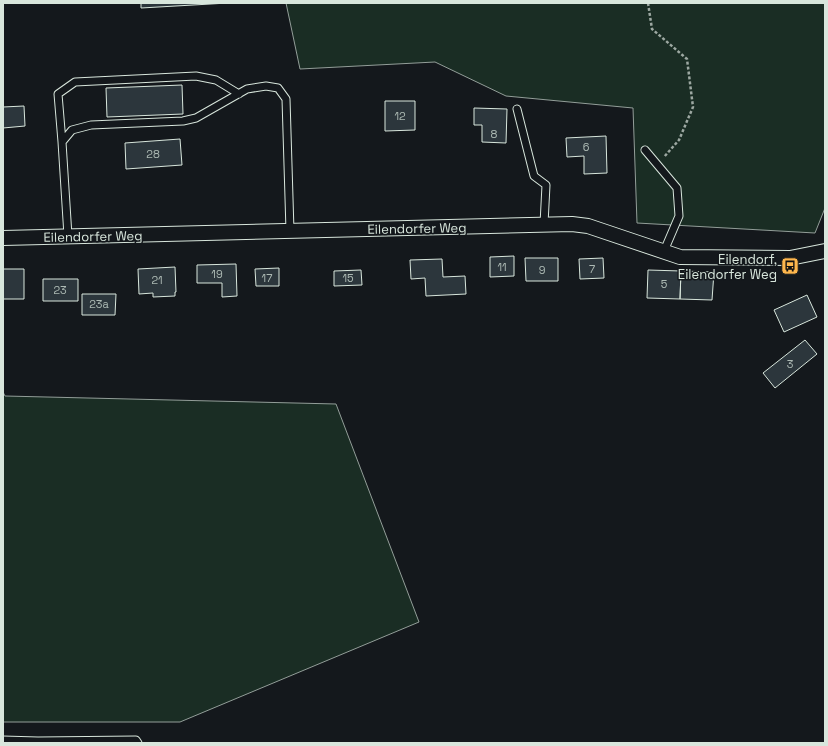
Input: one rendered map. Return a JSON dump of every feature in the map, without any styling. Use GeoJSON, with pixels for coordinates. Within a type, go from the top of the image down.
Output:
{"type":"FeatureCollection","features":[{"type":"Feature","properties":{"kind":"street","name":"Eilendorfer Weg"},"geometry":{"type":"LineString","coordinates":[[3,238],[572,224],[588,226],[680,256],[790,258],[825,251]]}},
{"type":"Feature","properties":{"kind":"lane"},"geometry":{"type":"LineString","coordinates":[[68,236],[58,94],[75,82],[196,76],[216,80],[239,94]]}},
{"type":"Feature","properties":{"kind":"lane"},"geometry":{"type":"LineString","coordinates":[[62,142],[72,130],[91,125],[183,121],[196,118],[247,89],[266,86],[278,88],[286,99],[290,231]]}},
{"type":"Feature","properties":{"kind":"lane"},"geometry":{"type":"LineString","coordinates":[[517,109],[534,176],[546,185],[544,224]]}},
{"type":"Feature","properties":{"kind":"lane"},"geometry":{"type":"LineString","coordinates":[[645,150],[677,188],[679,216],[664,251]]}},
{"type":"Feature","properties":{"kind":"lane"},"geometry":{"type":"LineString","coordinates":[[3,740],[136,740],[138,743]]}},
{"type":"Feature","properties":{"kind":"path"},"geometry":{"type":"LineString","coordinates":[[648,3],[652,29],[687,59],[693,107],[679,140],[658,165]]}},
{"type":"Feature","properties":{"kind":"green space"},"geometry":{"type":"Polygon","coordinates":[[[286,3],[825,3],[825,208],[815,233],[637,223],[633,108],[506,96],[435,62],[300,69],[286,3]]]}},
{"type":"Feature","properties":{"kind":"green space"},"geometry":{"type":"Polygon","coordinates":[[[3,392],[5,396],[336,404],[419,622],[180,722],[3,722],[3,392]]]}},
{"type":"Feature","properties":{"kind":"building"},"geometry":{"type":"Polygon","coordinates":[[[141,3],[228,3],[141,8],[141,3]]]}},
{"type":"Feature","properties":{"kind":"building"},"geometry":{"type":"Polygon","coordinates":[[[182,85],[183,114],[107,117],[106,88],[182,85]]]}},
{"type":"Feature","properties":{"kind":"building"},"geometry":{"type":"Polygon","coordinates":[[[385,101],[415,101],[415,130],[385,131],[385,101]]]}},
{"type":"Feature","properties":{"kind":"building"},"geometry":{"type":"Polygon","coordinates":[[[24,106],[25,126],[3,128],[3,107],[24,106]]]}},
{"type":"Feature","properties":{"kind":"building"},"geometry":{"type":"Polygon","coordinates":[[[474,108],[507,109],[506,143],[482,142],[482,125],[474,125],[474,108]]]}},
{"type":"Feature","properties":{"kind":"building"},"geometry":{"type":"Polygon","coordinates":[[[606,136],[607,173],[584,174],[584,156],[567,157],[566,138],[606,136]]]}},
{"type":"Feature","properties":{"kind":"building"},"geometry":{"type":"Polygon","coordinates":[[[180,139],[182,165],[126,169],[125,143],[180,139]]]}},
{"type":"Feature","properties":{"kind":"building"},"geometry":{"type":"Polygon","coordinates":[[[514,256],[514,276],[490,277],[490,257],[514,256]]]}},
{"type":"Feature","properties":{"kind":"building"},"geometry":{"type":"Polygon","coordinates":[[[525,258],[558,258],[558,281],[526,281],[525,258]]]}},
{"type":"Feature","properties":{"kind":"building"},"geometry":{"type":"Polygon","coordinates":[[[603,258],[604,278],[580,279],[579,259],[603,258]]]}},
{"type":"Feature","properties":{"kind":"building"},"geometry":{"type":"Polygon","coordinates":[[[442,259],[443,277],[465,276],[466,294],[426,296],[425,278],[411,279],[410,260],[442,259]]]}},
{"type":"Feature","properties":{"kind":"building"},"geometry":{"type":"Polygon","coordinates":[[[236,264],[237,296],[222,297],[222,283],[197,283],[197,265],[236,264]]]}},
{"type":"Feature","properties":{"kind":"building"},"geometry":{"type":"Polygon","coordinates":[[[175,267],[175,296],[153,297],[153,293],[139,294],[138,269],[175,267]]]}},
{"type":"Feature","properties":{"kind":"building"},"geometry":{"type":"Polygon","coordinates":[[[279,268],[279,286],[256,286],[255,269],[279,268]]]}},
{"type":"Feature","properties":{"kind":"building"},"geometry":{"type":"Polygon","coordinates":[[[3,269],[24,269],[24,299],[3,299],[3,269]]]}},
{"type":"Feature","properties":{"kind":"building"},"geometry":{"type":"Polygon","coordinates":[[[361,270],[362,285],[334,286],[334,271],[361,270]]]}},
{"type":"Feature","properties":{"kind":"building"},"geometry":{"type":"Polygon","coordinates":[[[648,270],[681,271],[680,299],[647,298],[648,270]]]}},
{"type":"Feature","properties":{"kind":"building"},"geometry":{"type":"Polygon","coordinates":[[[681,271],[714,272],[712,300],[680,299],[681,271]]]}},
{"type":"Feature","properties":{"kind":"building"},"geometry":{"type":"Polygon","coordinates":[[[43,279],[78,279],[78,301],[43,301],[43,279]]]}},
{"type":"Feature","properties":{"kind":"building"},"geometry":{"type":"Polygon","coordinates":[[[82,294],[116,294],[115,315],[82,315],[82,294]]]}},
{"type":"Feature","properties":{"kind":"building"},"geometry":{"type":"Polygon","coordinates":[[[807,295],[817,317],[784,332],[774,310],[807,295]]]}},
{"type":"Feature","properties":{"kind":"building"},"geometry":{"type":"Polygon","coordinates":[[[805,340],[817,354],[775,388],[763,373],[805,340]]]}},
{"type":"Feature","properties":{"kind":"place","name":"Eilendorf, Eilendorfer Weg"},"geometry":{"type":"Point","coordinates":[790,266]}}]}
